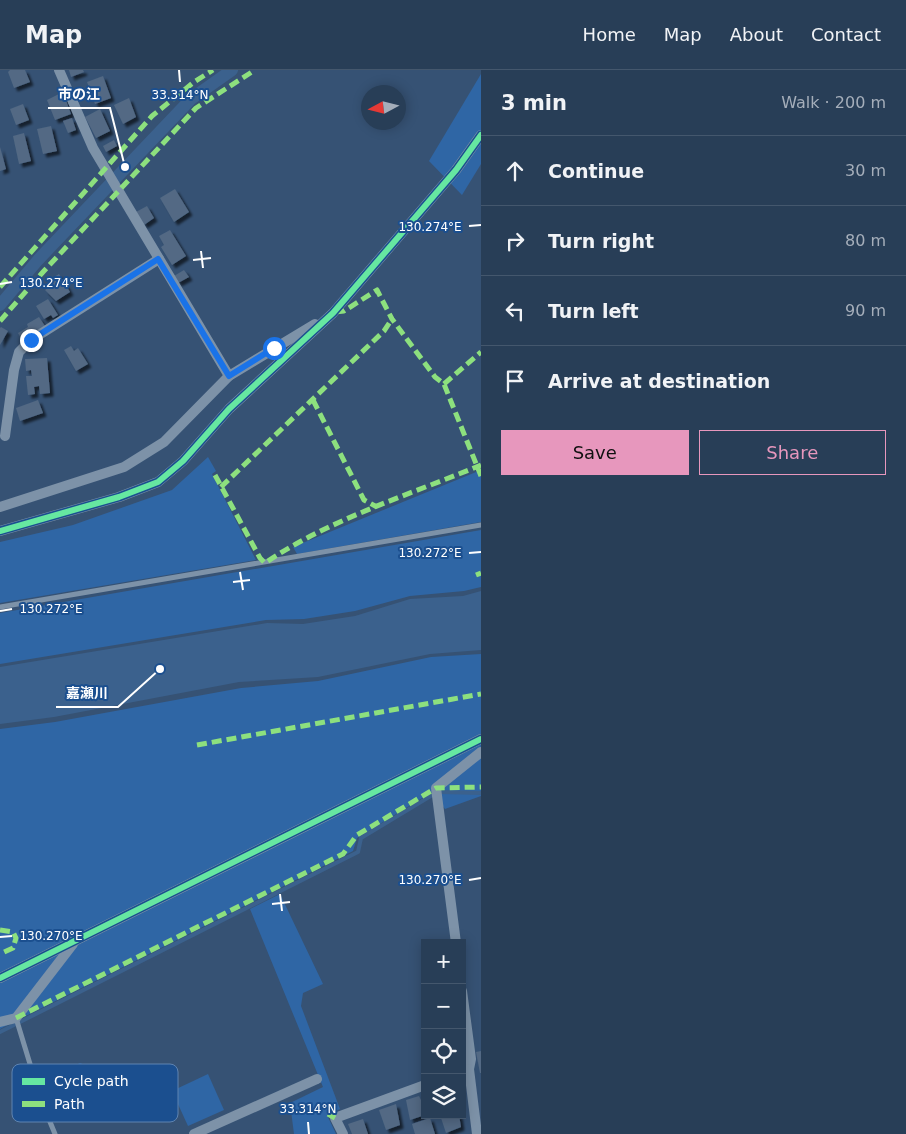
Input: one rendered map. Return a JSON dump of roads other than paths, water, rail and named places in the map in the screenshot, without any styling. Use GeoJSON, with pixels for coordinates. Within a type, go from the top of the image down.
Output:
{"type":"FeatureCollection","features":[{"type":"Feature","properties":{"kind":"street"},"geometry":{"type":"LineString","coordinates":[[59,70],[93,148],[229,376]]}},
{"type":"Feature","properties":{"kind":"street"},"geometry":{"type":"LineString","coordinates":[[0,531],[119,497],[158,482],[183,461],[229,409],[333,313],[456,170],[481,136]]}},
{"type":"Feature","properties":{"kind":"street"},"geometry":{"type":"LineString","coordinates":[[5,436],[14,370],[20,352],[31,340],[158,259]]}},
{"type":"Feature","properties":{"kind":"street"},"geometry":{"type":"LineString","coordinates":[[0,507],[124,467],[164,442],[229,376],[333,313]]}},
{"type":"Feature","properties":{"kind":"street"},"geometry":{"type":"LineString","coordinates":[[0,978],[481,739]]}},
{"type":"Feature","properties":{"kind":"street"},"geometry":{"type":"LineString","coordinates":[[455,939],[436,788],[481,752]]}},
{"type":"Feature","properties":{"kind":"street"},"geometry":{"type":"LineString","coordinates":[[0,1022],[17,1023],[75,941]]}},
{"type":"Feature","properties":{"kind":"street"},"geometry":{"type":"LineString","coordinates":[[466,1022],[471,1059],[466,1070],[478,1103],[477,1134]]}},
{"type":"Feature","properties":{"kind":"street"},"geometry":{"type":"LineString","coordinates":[[194,1134],[317,1079]]}},
{"type":"Feature","properties":{"kind":"street"},"geometry":{"type":"LineString","coordinates":[[343,1134],[335,1118],[421,1086]]}},
{"type":"Feature","properties":{"kind":"lane"},"geometry":{"type":"LineString","coordinates":[[0,607],[481,525]]}},
{"type":"Feature","properties":{"kind":"lane"},"geometry":{"type":"LineString","coordinates":[[17,1023],[30,1064]]}},
{"type":"Feature","properties":{"kind":"lane"},"geometry":{"type":"LineString","coordinates":[[51,1122],[56,1134]]}},
{"type":"Feature","properties":{"kind":"waterway"},"geometry":{"type":"LineString","coordinates":[[0,305],[38,260],[191,99],[232,70]]}},
{"type":"Feature","properties":{"kind":"waterway"},"geometry":{"type":"LineString","coordinates":[[441,792],[481,793]]}},
{"type":"Feature","properties":{"kind":"waterway"},"geometry":{"type":"LineString","coordinates":[[0,1032],[358,852],[361,838],[434,794]]}},
{"type":"Feature","properties":{"kind":"place","name":"市の江"},"geometry":{"type":"Point","coordinates":[125,167]}},
{"type":"Feature","properties":{"kind":"place","name":"嘉瀬川"},"geometry":{"type":"Point","coordinates":[160,669]}}]}
